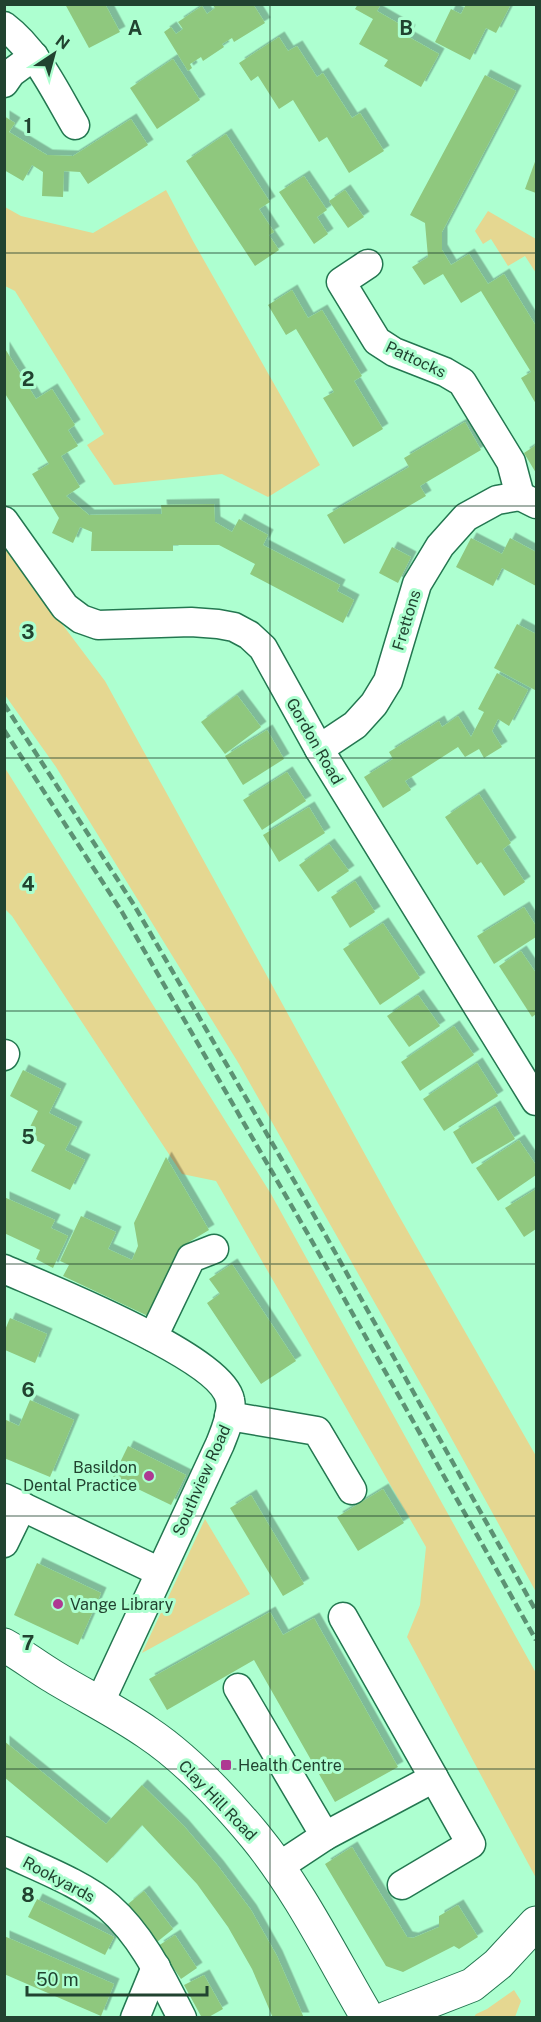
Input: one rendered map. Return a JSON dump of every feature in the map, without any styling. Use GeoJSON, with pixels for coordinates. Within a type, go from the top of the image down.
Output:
{"type":"FeatureCollection","features":[{"type":"Feature","properties":{"kind":"street"},"geometry":{"type":"LineString","coordinates":[[4,26],[14,33],[34,56],[75,125]]}},
{"type":"Feature","properties":{"kind":"street"},"geometry":{"type":"LineString","coordinates":[[4,83],[11,73],[34,56]]}},
{"type":"Feature","properties":{"kind":"street","name":"Pattocks"},"geometry":{"type":"LineString","coordinates":[[368,264],[341,282],[377,341],[394,352],[445,372],[462,382],[511,462],[528,500]]}},
{"type":"Feature","properties":{"kind":"street","name":"Frettons"},"geometry":{"type":"LineString","coordinates":[[319,749],[355,725],[374,704],[388,681],[417,584],[440,546],[466,517],[497,500],[528,500]]}},
{"type":"Feature","properties":{"kind":"street","name":"Gordon Road"},"geometry":{"type":"LineString","coordinates":[[4,521],[65,607],[81,619],[98,625],[191,622],[218,624],[234,627],[249,634],[263,648],[319,749],[537,1101]]}},
{"type":"Feature","properties":{"kind":"street"},"geometry":{"type":"LineString","coordinates":[[153,1337],[191,1258],[214,1249]]}},
{"type":"Feature","properties":{"kind":"street","name":"Southview Road"},"geometry":{"type":"LineString","coordinates":[[4,1269],[153,1337],[206,1369],[222,1383],[230,1399],[229,1416],[220,1444],[100,1702]]}},
{"type":"Feature","properties":{"kind":"street"},"geometry":{"type":"LineString","coordinates":[[229,1416],[317,1431],[352,1490]]}},
{"type":"Feature","properties":{"kind":"street"},"geometry":{"type":"LineString","coordinates":[[4,1543],[13,1502],[160,1572]]}},
{"type":"Feature","properties":{"kind":"street"},"geometry":{"type":"LineString","coordinates":[[344,1617],[471,1844],[402,1885]]}},
{"type":"Feature","properties":{"kind":"street","name":"Clay Hill Road"},"geometry":{"type":"LineString","coordinates":[[5,1647],[53,1677],[100,1702],[149,1734],[200,1776],[255,1836],[278,1867],[318,1930],[368,2018]]}},
{"type":"Feature","properties":{"kind":"street"},"geometry":{"type":"LineString","coordinates":[[238,1688],[325,1836]]}},
{"type":"Feature","properties":{"kind":"street"},"geometry":{"type":"LineString","coordinates":[[278,1867],[325,1836],[434,1778]]}},
{"type":"Feature","properties":{"kind":"street","name":"Rookyards"},"geometry":{"type":"LineString","coordinates":[[4,1851],[82,1889],[109,1906],[133,1933],[156,1967],[182,2018]]}},
{"type":"Feature","properties":{"kind":"street"},"geometry":{"type":"LineString","coordinates":[[387,2018],[472,1985],[498,1964],[537,1923]]}},
{"type":"Feature","properties":{"kind":"street"},"geometry":{"type":"LineString","coordinates":[[135,2018],[156,1967]]}},
{"type":"Feature","properties":{"kind":"shaded area"},"geometry":{"type":"Polygon","coordinates":[[[166,190],[320,465],[268,497],[222,474],[114,485],[87,445],[104,434],[15,291],[5,286],[5,207],[21,216],[93,233],[166,190]]]}},
{"type":"Feature","properties":{"kind":"shaded area"},"geometry":{"type":"Polygon","coordinates":[[[488,211],[536,239],[536,273],[525,256],[508,266],[491,239],[483,244],[475,231],[488,211]]]}},
{"type":"Feature","properties":{"kind":"shaded area"},"geometry":{"type":"Polygon","coordinates":[[[4,547],[105,681],[395,1209],[536,1456],[536,1592],[239,1064],[56,767],[5,695],[4,547]]]}},
{"type":"Feature","properties":{"kind":"shaded area"},"geometry":{"type":"Polygon","coordinates":[[[5,768],[271,1194],[536,1673],[536,1878],[407,1637],[420,1605],[426,1547],[216,1181],[182,1174],[12,916],[5,909],[5,768]]]}},
{"type":"Feature","properties":{"kind":"shaded area"},"geometry":{"type":"Polygon","coordinates":[[[205,1519],[250,1594],[142,1653],[205,1519]]]}},
{"type":"Feature","properties":{"kind":"shaded area"},"geometry":{"type":"Polygon","coordinates":[[[514,1990],[521,2001],[515,2017],[474,2017],[476,2014],[514,1990]]]}},
{"type":"Feature","properties":{"kind":"building"},"geometry":{"type":"Polygon","coordinates":[[[65,4],[105,4],[120,32],[89,48],[65,4]]]}},
{"type":"Feature","properties":{"kind":"building"},"geometry":{"type":"Polygon","coordinates":[[[212,4],[253,4],[265,23],[234,42],[232,38],[222,44],[224,47],[203,61],[201,57],[190,64],[192,68],[188,71],[164,32],[171,27],[176,34],[183,29],[178,22],[202,6],[207,14],[215,8],[212,4]]]}},
{"type":"Feature","properties":{"kind":"building"},"geometry":{"type":"Polygon","coordinates":[[[358,4],[381,4],[377,11],[410,30],[407,36],[439,54],[421,87],[384,66],[388,60],[359,44],[373,19],[355,9],[358,4]]]}},
{"type":"Feature","properties":{"kind":"building"},"geometry":{"type":"Polygon","coordinates":[[[466,4],[511,4],[496,33],[486,28],[470,60],[435,42],[451,9],[461,14],[466,4]]]}},
{"type":"Feature","properties":{"kind":"building"},"geometry":{"type":"Polygon","coordinates":[[[279,37],[288,51],[297,46],[317,77],[323,73],[352,118],[360,113],[384,151],[349,173],[327,137],[319,142],[293,100],[279,109],[258,76],[251,81],[239,63],[279,37]]]}},
{"type":"Feature","properties":{"kind":"building"},"geometry":{"type":"Polygon","coordinates":[[[173,59],[200,100],[157,129],[130,88],[173,59]]]}},
{"type":"Feature","properties":{"kind":"building"},"geometry":{"type":"Polygon","coordinates":[[[485,75],[516,91],[442,232],[442,250],[451,265],[469,254],[488,284],[504,274],[536,326],[536,404],[521,378],[531,372],[481,291],[461,303],[443,274],[424,285],[412,267],[428,257],[425,223],[410,215],[485,75]]]}},
{"type":"Feature","properties":{"kind":"building"},"geometry":{"type":"Polygon","coordinates":[[[4,116],[15,123],[9,132],[47,155],[73,156],[131,119],[148,145],[88,184],[80,172],[64,171],[63,197],[42,196],[43,172],[32,165],[23,181],[4,170],[4,116]]]}},
{"type":"Feature","properties":{"kind":"building"},"geometry":{"type":"Polygon","coordinates":[[[226,134],[270,202],[259,209],[274,232],[269,235],[279,250],[255,266],[186,161],[226,134]]]}},
{"type":"Feature","properties":{"kind":"building"},"geometry":{"type":"Polygon","coordinates":[[[536,159],[536,193],[525,189],[536,159]]]}},
{"type":"Feature","properties":{"kind":"building"},"geometry":{"type":"Polygon","coordinates":[[[304,176],[327,210],[317,217],[328,234],[314,244],[279,192],[304,176]]]}},
{"type":"Feature","properties":{"kind":"building"},"geometry":{"type":"Polygon","coordinates":[[[345,190],[364,217],[348,228],[329,201],[345,190]]]}},
{"type":"Feature","properties":{"kind":"building"},"geometry":{"type":"Polygon","coordinates":[[[292,290],[308,318],[322,310],[362,376],[354,381],[383,429],[353,447],[323,398],[334,392],[296,329],[286,335],[268,305],[292,290]]]}},
{"type":"Feature","properties":{"kind":"building"},"geometry":{"type":"Polygon","coordinates":[[[4,347],[36,399],[52,389],[75,425],[68,430],[78,446],[61,456],[80,487],[66,496],[89,515],[162,514],[161,505],[214,504],[215,522],[232,532],[239,519],[268,535],[263,545],[340,585],[337,591],[354,600],[343,623],[250,574],[255,564],[219,545],[173,545],[173,551],[91,551],[92,532],[80,527],[73,543],[52,533],[59,518],[32,474],[49,464],[4,392],[4,347]]]}},
{"type":"Feature","properties":{"kind":"building"},"geometry":{"type":"Polygon","coordinates":[[[465,422],[481,450],[420,486],[426,496],[344,544],[327,515],[409,467],[404,458],[465,422]]]}},
{"type":"Feature","properties":{"kind":"building"},"geometry":{"type":"Polygon","coordinates":[[[536,445],[536,473],[524,453],[536,445]]]}},
{"type":"Feature","properties":{"kind":"building"},"geometry":{"type":"Polygon","coordinates":[[[471,538],[502,554],[510,538],[536,552],[536,586],[502,568],[493,586],[456,567],[471,538]]]}},
{"type":"Feature","properties":{"kind":"building"},"geometry":{"type":"Polygon","coordinates":[[[392,547],[411,557],[398,583],[379,573],[392,547]]]}},
{"type":"Feature","properties":{"kind":"building"},"geometry":{"type":"Polygon","coordinates":[[[517,624],[536,634],[535,690],[494,668],[517,624]]]}},
{"type":"Feature","properties":{"kind":"building"},"geometry":{"type":"Polygon","coordinates":[[[497,673],[528,690],[509,726],[498,719],[492,731],[502,747],[484,758],[479,749],[465,757],[458,747],[405,781],[411,790],[383,808],[364,777],[393,759],[389,752],[439,721],[442,727],[458,716],[471,737],[484,712],[478,709],[497,673]]]}},
{"type":"Feature","properties":{"kind":"building"},"geometry":{"type":"Polygon","coordinates":[[[237,695],[261,727],[225,754],[201,722],[237,695]]]}},
{"type":"Feature","properties":{"kind":"building"},"geometry":{"type":"Polygon","coordinates":[[[267,730],[284,759],[243,785],[225,756],[267,730]]]}},
{"type":"Feature","properties":{"kind":"building"},"geometry":{"type":"Polygon","coordinates":[[[287,772],[306,801],[262,830],[243,800],[287,772]]]}},
{"type":"Feature","properties":{"kind":"building"},"geometry":{"type":"Polygon","coordinates":[[[479,794],[511,843],[503,849],[525,882],[504,896],[481,862],[477,865],[445,817],[479,794]]]}},
{"type":"Feature","properties":{"kind":"building"},"geometry":{"type":"Polygon","coordinates":[[[309,807],[325,833],[279,862],[263,835],[309,807]]]}},
{"type":"Feature","properties":{"kind":"building"},"geometry":{"type":"Polygon","coordinates":[[[329,844],[349,871],[318,892],[299,865],[329,844]]]}},
{"type":"Feature","properties":{"kind":"building"},"geometry":{"type":"Polygon","coordinates":[[[355,881],[375,912],[350,928],[331,897],[355,881]]]}},
{"type":"Feature","properties":{"kind":"building"},"geometry":{"type":"Polygon","coordinates":[[[524,907],[536,926],[536,937],[494,964],[477,936],[524,907]]]}},
{"type":"Feature","properties":{"kind":"building"},"geometry":{"type":"Polygon","coordinates":[[[383,923],[420,978],[380,1005],[343,949],[383,923]]]}},
{"type":"Feature","properties":{"kind":"building"},"geometry":{"type":"Polygon","coordinates":[[[521,951],[536,973],[536,1014],[532,1017],[499,966],[521,951]]]}},
{"type":"Feature","properties":{"kind":"building"},"geometry":{"type":"Polygon","coordinates":[[[418,995],[440,1026],[409,1047],[387,1016],[418,995]]]}},
{"type":"Feature","properties":{"kind":"building"},"geometry":{"type":"Polygon","coordinates":[[[454,1026],[474,1055],[420,1091],[401,1062],[454,1026]]]}},
{"type":"Feature","properties":{"kind":"building"},"geometry":{"type":"Polygon","coordinates":[[[477,1063],[498,1096],[444,1131],[423,1099],[477,1063]]]}},
{"type":"Feature","properties":{"kind":"building"},"geometry":{"type":"Polygon","coordinates":[[[23,1070],[61,1089],[49,1113],[77,1127],[65,1150],[85,1160],[70,1190],[31,1171],[45,1145],[26,1135],[38,1111],[10,1096],[23,1070]]]}},
{"type":"Feature","properties":{"kind":"building"},"geometry":{"type":"Polygon","coordinates":[[[495,1106],[515,1139],[472,1164],[453,1132],[495,1106]]]}},
{"type":"Feature","properties":{"kind":"building"},"geometry":{"type":"Polygon","coordinates":[[[519,1140],[536,1165],[536,1175],[498,1201],[476,1168],[519,1140]]]}},
{"type":"Feature","properties":{"kind":"building"},"geometry":{"type":"Polygon","coordinates":[[[166,1157],[209,1230],[184,1245],[150,1317],[63,1276],[69,1265],[60,1261],[81,1216],[116,1232],[108,1249],[132,1260],[138,1246],[134,1223],[166,1157]]]}},
{"type":"Feature","properties":{"kind":"building"},"geometry":{"type":"Polygon","coordinates":[[[536,1189],[536,1229],[524,1237],[505,1208],[536,1189]]]}},
{"type":"Feature","properties":{"kind":"building"},"geometry":{"type":"Polygon","coordinates":[[[4,1197],[55,1220],[51,1228],[68,1236],[53,1268],[36,1259],[40,1250],[4,1233],[4,1197]]]}},
{"type":"Feature","properties":{"kind":"building"},"geometry":{"type":"Polygon","coordinates":[[[232,1264],[296,1361],[261,1384],[207,1303],[220,1294],[209,1279],[232,1264]]]}},
{"type":"Feature","properties":{"kind":"building"},"geometry":{"type":"Polygon","coordinates":[[[10,1318],[47,1334],[35,1363],[5,1350],[5,1330],[10,1318]]]}},
{"type":"Feature","properties":{"kind":"building"},"geometry":{"type":"Polygon","coordinates":[[[30,1400],[74,1420],[50,1477],[4,1458],[4,1419],[19,1426],[30,1400]]]}},
{"type":"Feature","properties":{"kind":"building","name":"Basildon Dental Practice"},"geometry":{"type":"Polygon","coordinates":[[[128,1446],[186,1475],[171,1505],[113,1477],[128,1446]]]}},
{"type":"Feature","properties":{"kind":"building"},"geometry":{"type":"Polygon","coordinates":[[[383,1489],[404,1523],[358,1551],[337,1517],[383,1489]]]}},
{"type":"Feature","properties":{"kind":"building"},"geometry":{"type":"Polygon","coordinates":[[[251,1495],[304,1584],[283,1596],[230,1508],[251,1495]]]}},
{"type":"Feature","properties":{"kind":"building","name":"Vange Library"},"geometry":{"type":"Polygon","coordinates":[[[37,1563],[101,1593],[78,1645],[14,1615],[37,1563]]]}},
{"type":"Feature","properties":{"kind":"building"},"geometry":{"type":"Polygon","coordinates":[[[270,1612],[283,1635],[314,1618],[398,1767],[335,1802],[254,1660],[167,1710],[149,1679],[270,1612]]]}},
{"type":"Feature","properties":{"kind":"building"},"geometry":{"type":"Polygon","coordinates":[[[4,1741],[106,1824],[142,1785],[183,1825],[251,1910],[277,1956],[304,2018],[273,2018],[252,1969],[228,1927],[197,1884],[142,1825],[107,1863],[4,1777],[4,1741]]]}},
{"type":"Feature","properties":{"kind":"building"},"geometry":{"type":"Polygon","coordinates":[[[352,1847],[407,1937],[413,1938],[439,1927],[439,1916],[458,1905],[478,1937],[459,1949],[454,1946],[403,1972],[386,1966],[325,1864],[352,1847]]]}},
{"type":"Feature","properties":{"kind":"building"},"geometry":{"type":"Polygon","coordinates":[[[144,1891],[173,1929],[157,1942],[128,1904],[144,1891]]]}},
{"type":"Feature","properties":{"kind":"building"},"geometry":{"type":"Polygon","coordinates":[[[37,1899],[114,1937],[105,1955],[28,1917],[37,1899]]]}},
{"type":"Feature","properties":{"kind":"building"},"geometry":{"type":"Polygon","coordinates":[[[175,1935],[197,1968],[181,1979],[158,1946],[175,1935]]]}},
{"type":"Feature","properties":{"kind":"building"},"geometry":{"type":"Polygon","coordinates":[[[4,1936],[114,1984],[101,2016],[4,1974],[4,1936]]]}},
{"type":"Feature","properties":{"kind":"building"},"geometry":{"type":"Polygon","coordinates":[[[204,1975],[223,2009],[207,2018],[202,2018],[184,1985],[204,1975]]]}},
{"type":"Feature","properties":{"kind":"railway"},"geometry":{"type":"LineString","coordinates":[[4,704],[134,905],[322,1229],[536,1611]]}},
{"type":"Feature","properties":{"kind":"railway"},"geometry":{"type":"LineString","coordinates":[[4,730],[122,912],[309,1236],[536,1640]]}},
{"type":"Feature","properties":{"kind":"place","name":"Basildon Dental Practice"},"geometry":{"type":"Point","coordinates":[149,1476]}},
{"type":"Feature","properties":{"kind":"place","name":"Vange Library"},"geometry":{"type":"Point","coordinates":[58,1604]}},
{"type":"Feature","properties":{"kind":"place","name":"Health Centre"},"geometry":{"type":"Point","coordinates":[226,1765]}}]}
